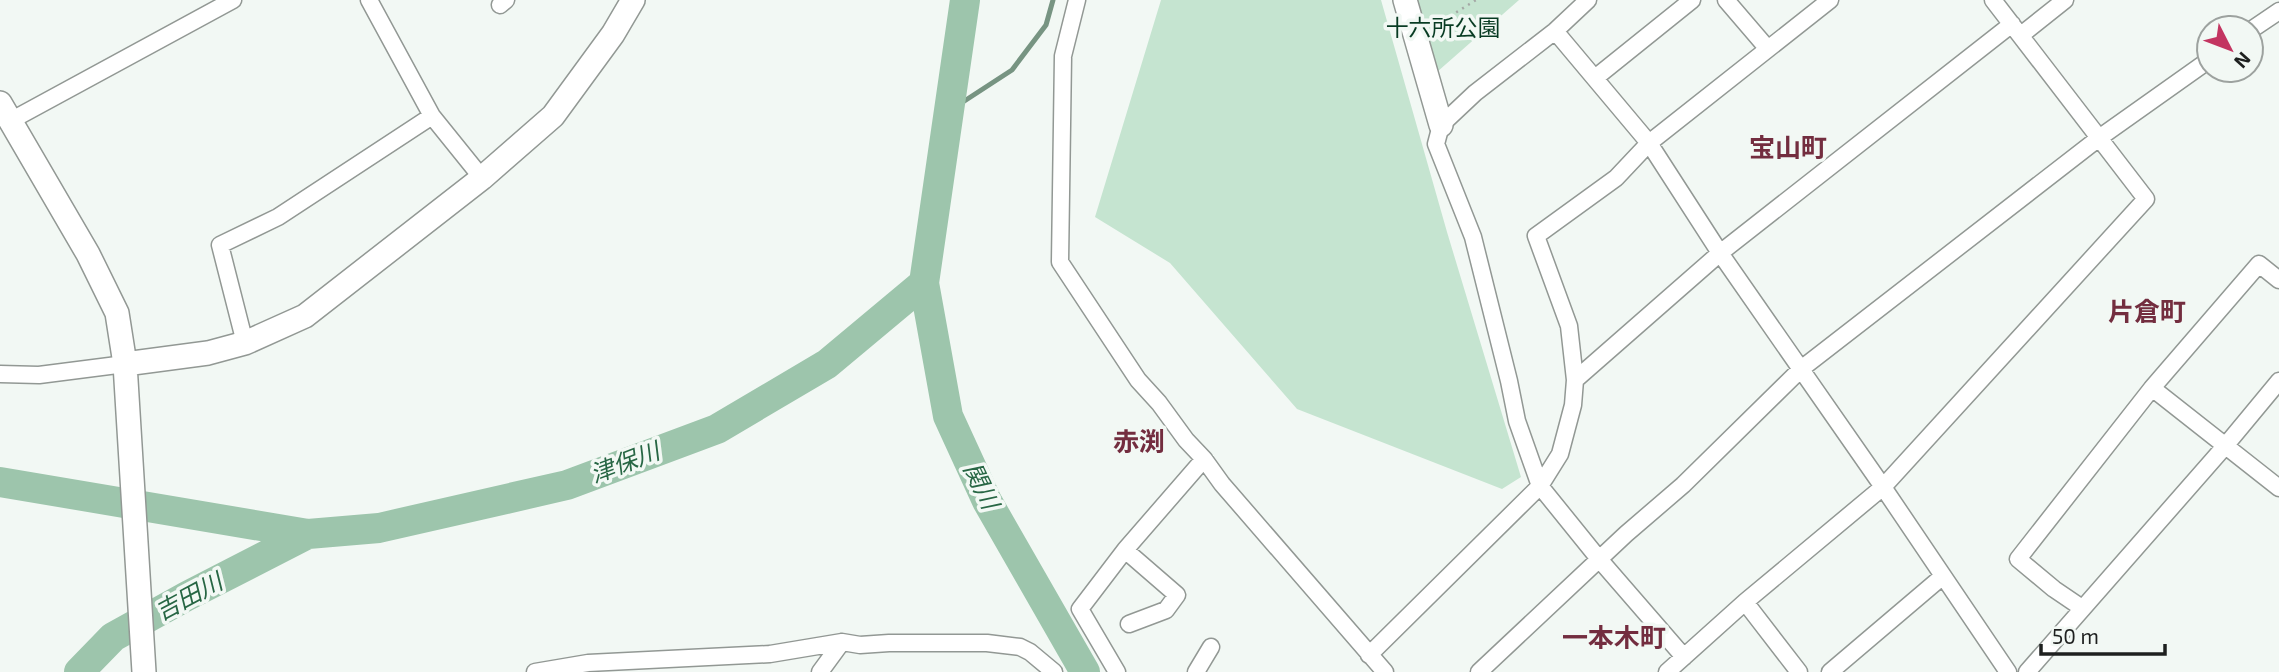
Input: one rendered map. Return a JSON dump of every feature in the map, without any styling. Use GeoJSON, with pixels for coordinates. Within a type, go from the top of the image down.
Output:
{"type":"FeatureCollection","features":[{"type":"Feature","properties":{"kind":"street"},"geometry":{"type":"LineString","coordinates":[[144,672],[125,364],[117,313],[88,254],[5,112],[233,0]]}},
{"type":"Feature","properties":{"kind":"street"},"geometry":{"type":"LineString","coordinates":[[369,0],[432,116],[482,178]]}},
{"type":"Feature","properties":{"kind":"street"},"geometry":{"type":"LineString","coordinates":[[0,374],[39,375],[208,353],[245,343],[305,316],[482,178],[553,116],[613,34],[633,0]]}},
{"type":"Feature","properties":{"kind":"street"},"geometry":{"type":"LineString","coordinates":[[1077,0],[1063,56],[1060,262],[1138,380],[1186,440],[1205,459],[1222,484],[1385,672]]}},
{"type":"Feature","properties":{"kind":"street"},"geometry":{"type":"LineString","coordinates":[[1405,0],[1441,125],[1436,144],[1473,237],[1517,421],[1540,486],[1684,657]]}},
{"type":"Feature","properties":{"kind":"street"},"geometry":{"type":"LineString","coordinates":[[1441,125],[1475,93],[1555,31],[1588,0]]}},
{"type":"Feature","properties":{"kind":"street"},"geometry":{"type":"LineString","coordinates":[[1595,78],[1692,0]]}},
{"type":"Feature","properties":{"kind":"street"},"geometry":{"type":"LineString","coordinates":[[1726,0],[1768,49]]}},
{"type":"Feature","properties":{"kind":"street"},"geometry":{"type":"LineString","coordinates":[[1369,655],[1540,486],[1560,454],[1573,405],[1575,380],[1569,326],[1536,236],[1616,178],[1650,143],[1830,0]]}},
{"type":"Feature","properties":{"kind":"street"},"geometry":{"type":"LineString","coordinates":[[1667,672],[1745,602],[1883,487],[2146,199],[1993,0]]}},
{"type":"Feature","properties":{"kind":"street"},"geometry":{"type":"LineString","coordinates":[[1575,380],[1720,253],[2016,30],[2065,0]]}},
{"type":"Feature","properties":{"kind":"street"},"geometry":{"type":"LineString","coordinates":[[1555,31],[1650,143],[1720,253],[2008,672]]}},
{"type":"Feature","properties":{"kind":"street"},"geometry":{"type":"LineString","coordinates":[[1479,672],[1599,559],[1683,485],[1801,369],[2099,138],[2195,70]]}},
{"type":"Feature","properties":{"kind":"street"},"geometry":{"type":"LineString","coordinates":[[245,343],[220,245],[278,217],[432,116]]}},
{"type":"Feature","properties":{"kind":"street"},"geometry":{"type":"LineString","coordinates":[[2082,608],[2018,559],[2152,388],[2259,264],[2279,280]]}},
{"type":"Feature","properties":{"kind":"street"},"geometry":{"type":"LineString","coordinates":[[2027,672],[2279,381]]}},
{"type":"Feature","properties":{"kind":"street"},"geometry":{"type":"LineString","coordinates":[[2152,388],[2279,488]]}},
{"type":"Feature","properties":{"kind":"street"},"geometry":{"type":"LineString","coordinates":[[1117,672],[1080,609],[1125,550],[1205,459]]}},
{"type":"Feature","properties":{"kind":"street"},"geometry":{"type":"LineString","coordinates":[[1125,550],[1177,595],[1166,610],[1129,624]]}},
{"type":"Feature","properties":{"kind":"street"},"geometry":{"type":"LineString","coordinates":[[1830,672],[1943,576]]}},
{"type":"Feature","properties":{"kind":"street"},"geometry":{"type":"LineString","coordinates":[[1745,602],[1798,672]]}},
{"type":"Feature","properties":{"kind":"street"},"geometry":{"type":"LineString","coordinates":[[820,672],[842,642]]}},
{"type":"Feature","properties":{"kind":"street"},"geometry":{"type":"LineString","coordinates":[[538,672],[588,663],[770,653],[842,642],[860,645],[987,643],[1020,647],[1054,672]]}},
{"type":"Feature","properties":{"kind":"street"},"geometry":{"type":"LineString","coordinates":[[1196,672],[1210,647]]}},
{"type":"Feature","properties":{"kind":"path"},"geometry":{"type":"LineString","coordinates":[[1424,26],[1444,20],[1476,0]]}},
{"type":"Feature","properties":{"kind":"green space"},"geometry":{"type":"Polygon","coordinates":[[[1161,0],[1381,0],[1521,477],[1502,489],[1297,409],[1170,263],[1095,217],[1161,0]]]}},
{"type":"Feature","properties":{"kind":"green space","name":"十六所公園"},"geometry":{"type":"Polygon","coordinates":[[[1405,0],[1519,0],[1429,79],[1405,0]]]}},
{"type":"Feature","properties":{"kind":"waterway","name":"関川"},"geometry":{"type":"LineString","coordinates":[[965,0],[924,283],[948,416],[987,501],[1085,672]]}},
{"type":"Feature","properties":{"kind":"waterway"},"geometry":{"type":"LineString","coordinates":[[949,111],[1012,70],[1046,25],[1053,0]]}},
{"type":"Feature","properties":{"kind":"waterway","name":"津保川"},"geometry":{"type":"LineString","coordinates":[[0,482],[308,534],[379,528],[567,485],[717,429],[827,364],[924,283]]}},
{"type":"Feature","properties":{"kind":"waterway","name":"吉田川"},"geometry":{"type":"LineString","coordinates":[[79,672],[113,637],[308,534]]}},
{"type":"Feature","properties":{"kind":"district","name":"宝山町"},"geometry":{"type":"Point","coordinates":[1788,148]}},
{"type":"Feature","properties":{"kind":"district","name":"片倉町"},"geometry":{"type":"Point","coordinates":[2147,312]}},
{"type":"Feature","properties":{"kind":"district","name":"赤渕"},"geometry":{"type":"Point","coordinates":[1139,442]}},
{"type":"Feature","properties":{"kind":"district","name":"一本木町"},"geometry":{"type":"Point","coordinates":[1614,638]}}]}
